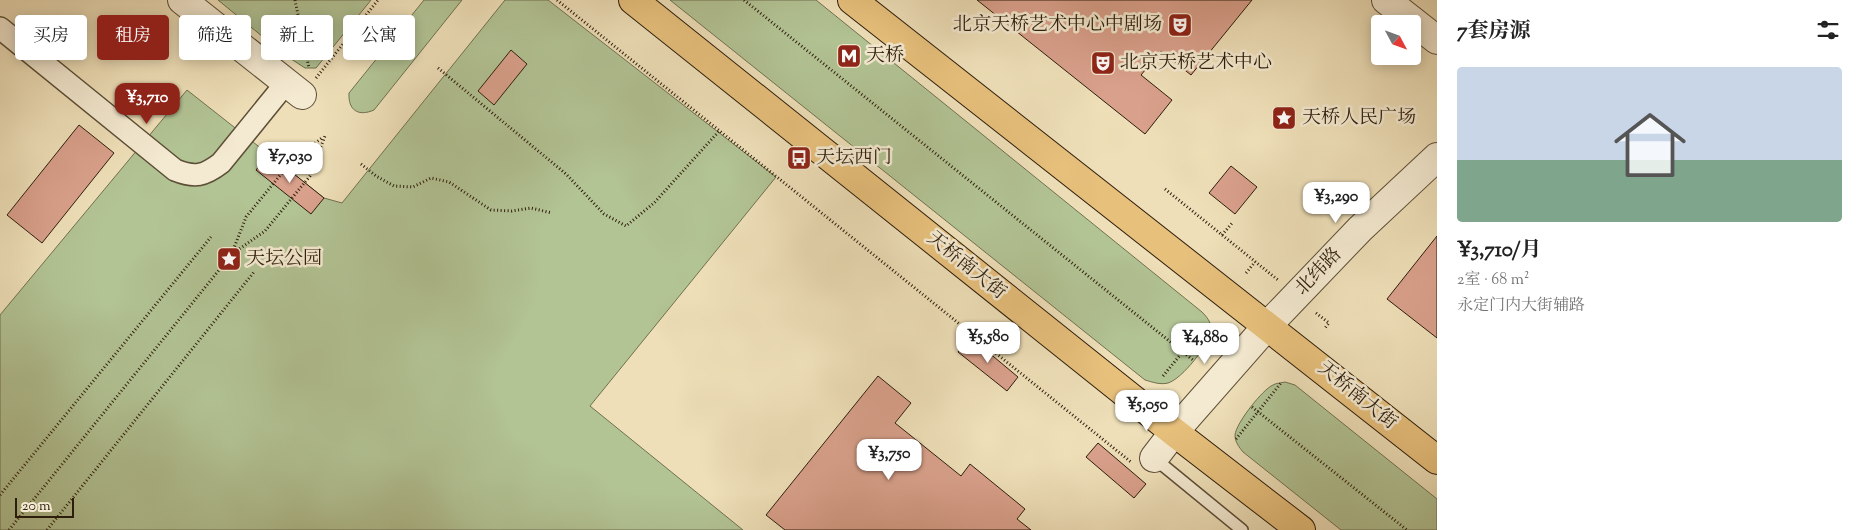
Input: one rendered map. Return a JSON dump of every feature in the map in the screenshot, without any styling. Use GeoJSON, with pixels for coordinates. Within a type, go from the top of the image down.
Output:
{"type":"FeatureCollection","features":[{"type":"Feature","properties":{"kind":"main road","name":"天桥南大街"},"geometry":{"type":"LineString","coordinates":[[633,0],[1174,432],[1301,530]]}},
{"type":"Feature","properties":{"kind":"main road","name":"天桥南大街"},"geometry":{"type":"LineString","coordinates":[[852,0],[1268,325],[1437,460]]}},
{"type":"Feature","properties":{"kind":"street"},"geometry":{"type":"LineString","coordinates":[[0,28],[175,170],[183,174],[200,175],[209,172],[220,163],[294,89],[182,0]]}},
{"type":"Feature","properties":{"kind":"street"},"geometry":{"type":"LineString","coordinates":[[1386,0],[1437,40]]}},
{"type":"Feature","properties":{"kind":"street","name":"北纬路"},"geometry":{"type":"LineString","coordinates":[[1143,460],[1174,432],[1268,325],[1360,229],[1437,157]]}},
{"type":"Feature","properties":{"kind":"lane"},"geometry":{"type":"LineString","coordinates":[[1143,460],[1242,530]]}},
{"type":"Feature","properties":{"kind":"path"},"geometry":{"type":"LineString","coordinates":[[294,0],[309,68]]}},
{"type":"Feature","properties":{"kind":"path"},"geometry":{"type":"LineString","coordinates":[[294,89],[378,0]]}},
{"type":"Feature","properties":{"kind":"path"},"geometry":{"type":"LineString","coordinates":[[557,0],[720,130],[1143,460]]}},
{"type":"Feature","properties":{"kind":"path"},"geometry":{"type":"LineString","coordinates":[[744,0],[1193,360]]}},
{"type":"Feature","properties":{"kind":"path"},"geometry":{"type":"LineString","coordinates":[[438,68],[566,174],[604,214],[626,226],[654,203],[720,130]]}},
{"type":"Feature","properties":{"kind":"path"},"geometry":{"type":"LineString","coordinates":[[9,530],[232,254],[265,232],[310,176],[325,136],[290,162],[246,217],[232,254]]}},
{"type":"Feature","properties":{"kind":"path"},"geometry":{"type":"LineString","coordinates":[[360,164],[394,186],[413,187],[431,178],[449,182],[491,210],[512,211],[530,208],[552,213]]}},
{"type":"Feature","properties":{"kind":"path"},"geometry":{"type":"LineString","coordinates":[[1165,189],[1278,280]]}},
{"type":"Feature","properties":{"kind":"path"},"geometry":{"type":"LineString","coordinates":[[1222,235],[1232,222]]}},
{"type":"Feature","properties":{"kind":"path"},"geometry":{"type":"LineString","coordinates":[[0,495],[211,237]]}},
{"type":"Feature","properties":{"kind":"path"},"geometry":{"type":"LineString","coordinates":[[1246,273],[1255,262]]}},
{"type":"Feature","properties":{"kind":"path"},"geometry":{"type":"LineString","coordinates":[[47,530],[254,272]]}},
{"type":"Feature","properties":{"kind":"path"},"geometry":{"type":"LineString","coordinates":[[1316,313],[1329,323],[1325,328]]}},
{"type":"Feature","properties":{"kind":"path"},"geometry":{"type":"LineString","coordinates":[[1163,376],[1207,322]]}},
{"type":"Feature","properties":{"kind":"path"},"geometry":{"type":"LineString","coordinates":[[1236,439],[1281,383]]}},
{"type":"Feature","properties":{"kind":"path"},"geometry":{"type":"LineString","coordinates":[[1252,407],[1407,530]]}},
{"type":"Feature","properties":{"kind":"green space"},"geometry":{"type":"Polygon","coordinates":[[[218,0],[371,0],[359,15],[343,15],[343,35],[333,47],[333,15],[261,15],[261,35],[251,27],[251,15],[236,15],[218,0]]]}},
{"type":"Feature","properties":{"kind":"green space"},"geometry":{"type":"Polygon","coordinates":[[[424,0],[462,0],[415,59],[415,15],[412,15],[424,0]]]}},
{"type":"Feature","properties":{"kind":"green space","name":"天坛公园"},"geometry":{"type":"Polygon","coordinates":[[[505,0],[548,0],[776,177],[590,406],[743,530],[0,530],[0,315],[187,90],[324,198],[342,203],[505,0]]]}},
{"type":"Feature","properties":{"kind":"green space"},"geometry":{"type":"Polygon","coordinates":[[[670,0],[816,0],[1202,312],[1208,320],[1211,329],[1201,352],[1180,375],[1168,383],[1162,384],[1145,380],[670,0]]]}},
{"type":"Feature","properties":{"kind":"green space"},"geometry":{"type":"Polygon","coordinates":[[[293,60],[322,60],[316,68],[305,68],[293,60]]]}},
{"type":"Feature","properties":{"kind":"green space"},"geometry":{"type":"Polygon","coordinates":[[[376,60],[414,60],[374,110],[363,113],[352,108],[349,93],[376,60]]]}},
{"type":"Feature","properties":{"kind":"green space"},"geometry":{"type":"Polygon","coordinates":[[[1285,382],[1295,385],[1437,499],[1437,530],[1341,530],[1243,452],[1235,438],[1240,423],[1263,393],[1274,384],[1285,382]]]}},
{"type":"Feature","properties":{"kind":"building","name":"北京天桥艺术中心"},"geometry":{"type":"Polygon","coordinates":[[[977,0],[1252,0],[1191,75],[1161,51],[1141,75],[1172,100],[1145,134],[977,0]]]}},
{"type":"Feature","properties":{"kind":"building"},"geometry":{"type":"Polygon","coordinates":[[[511,50],[527,64],[494,105],[478,91],[511,50]]]}},
{"type":"Feature","properties":{"kind":"building"},"geometry":{"type":"Polygon","coordinates":[[[79,125],[114,153],[42,243],[7,215],[79,125]]]}},
{"type":"Feature","properties":{"kind":"building"},"geometry":{"type":"Polygon","coordinates":[[[269,154],[324,198],[311,214],[256,170],[269,154]]]}},
{"type":"Feature","properties":{"kind":"building"},"geometry":{"type":"Polygon","coordinates":[[[1231,166],[1257,187],[1235,214],[1209,193],[1231,166]]]}},
{"type":"Feature","properties":{"kind":"building"},"geometry":{"type":"Polygon","coordinates":[[[1437,236],[1437,338],[1387,299],[1437,236]]]}},
{"type":"Feature","properties":{"kind":"building"},"geometry":{"type":"Polygon","coordinates":[[[970,337],[1018,377],[1007,391],[958,352],[970,337]]]}},
{"type":"Feature","properties":{"kind":"building"},"geometry":{"type":"Polygon","coordinates":[[[878,376],[911,403],[895,423],[961,476],[970,464],[1025,509],[1017,519],[1031,530],[785,530],[766,515],[878,376]]]}},
{"type":"Feature","properties":{"kind":"building"},"geometry":{"type":"Polygon","coordinates":[[[1098,443],[1146,484],[1134,498],[1086,457],[1098,443]]]}},
{"type":"Feature","properties":{"kind":"place","name":"北京天桥艺术中心中剧场"},"geometry":{"type":"Point","coordinates":[1180,25]}},
{"type":"Feature","properties":{"kind":"place","name":"天桥"},"geometry":{"type":"Point","coordinates":[849,56]}},
{"type":"Feature","properties":{"kind":"place","name":"北京天桥艺术中心"},"geometry":{"type":"Point","coordinates":[1103,63]}},
{"type":"Feature","properties":{"kind":"place","name":"天桥人民广场"},"geometry":{"type":"Point","coordinates":[1284,118]}},
{"type":"Feature","properties":{"kind":"place","name":"天坛西门"},"geometry":{"type":"Point","coordinates":[799,158]}},
{"type":"Feature","properties":{"kind":"place","name":"天坛公园"},"geometry":{"type":"Point","coordinates":[229,259]}}]}
